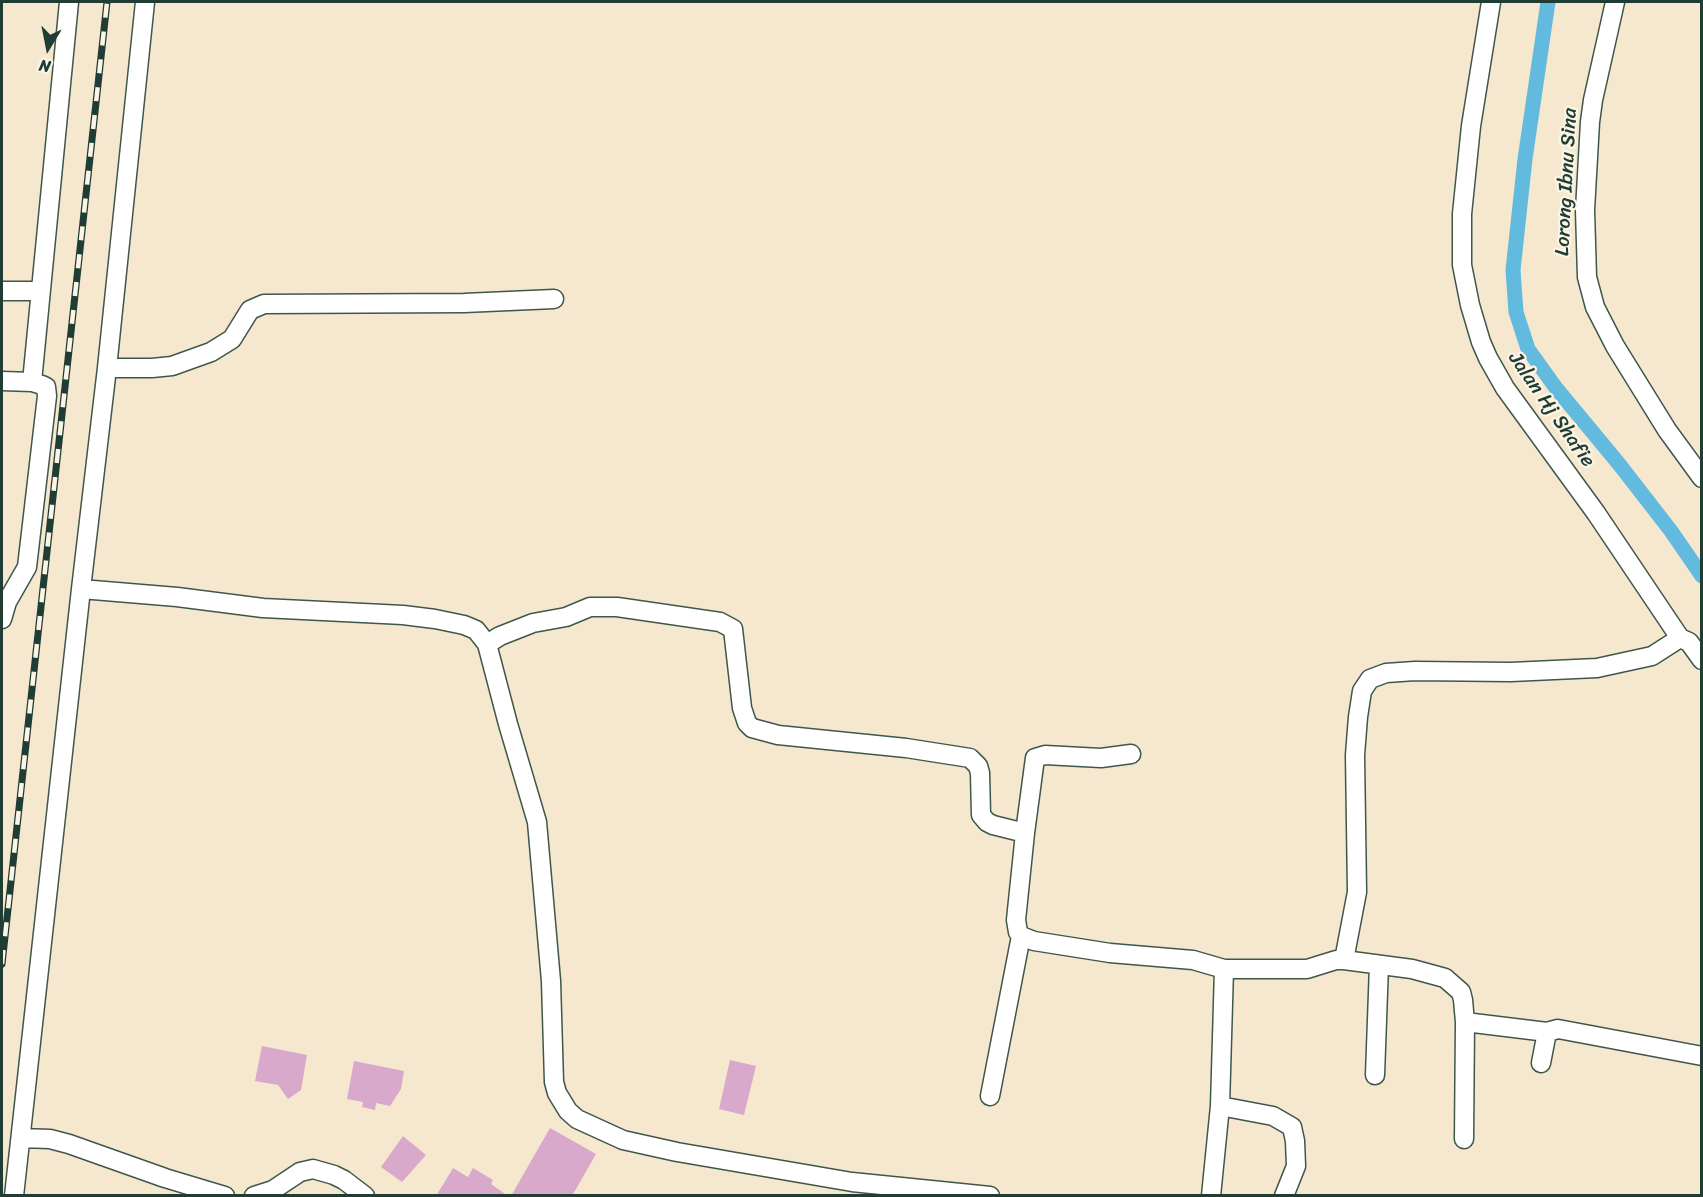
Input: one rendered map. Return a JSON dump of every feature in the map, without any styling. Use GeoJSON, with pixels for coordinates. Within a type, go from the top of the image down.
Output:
{"type":"FeatureCollection","features":[{"type":"Feature","properties":{"kind":"street"},"geometry":{"type":"LineString","coordinates":[[32,382],[69,2]]}},
{"type":"Feature","properties":{"kind":"street"},"geometry":{"type":"LineString","coordinates":[[14,1196],[107,368],[145,2]]}},
{"type":"Feature","properties":{"kind":"street","name":"Jalan Hj Shafie"},"geometry":{"type":"LineString","coordinates":[[1491,2],[1471,126],[1462,214],[1462,265],[1475,325],[1488,358],[1505,388],[1690,638],[1701,660]]}},
{"type":"Feature","properties":{"kind":"street","name":"Lorong Ibnu Sina"},"geometry":{"type":"LineString","coordinates":[[1615,2],[1590,122],[1585,210],[1587,277],[1595,307],[1615,346],[1667,430],[1701,478]]}},
{"type":"Feature","properties":{"kind":"street"},"geometry":{"type":"LineString","coordinates":[[2,291],[40,291]]}},
{"type":"Feature","properties":{"kind":"street"},"geometry":{"type":"LineString","coordinates":[[107,368],[172,366],[212,352],[232,339],[250,310],[264,304],[464,303],[554,299]]}},
{"type":"Feature","properties":{"kind":"street"},"geometry":{"type":"LineString","coordinates":[[2,381],[32,382],[46,387],[47,396],[27,567],[8,602],[2,619]]}},
{"type":"Feature","properties":{"kind":"street"},"geometry":{"type":"LineString","coordinates":[[81,589],[177,597],[263,608],[404,615],[464,625],[476,630],[488,644],[508,724],[537,822],[551,981],[554,1082],[562,1103],[577,1119],[623,1140],[676,1152],[851,1189],[990,1196]]}},
{"type":"Feature","properties":{"kind":"street"},"geometry":{"type":"LineString","coordinates":[[488,644],[533,623],[566,617],[596,607],[617,607],[691,617],[729,625],[733,629],[744,717],[753,729],[778,735],[906,748],[970,758],[978,766],[980,773],[981,815],[993,825],[1025,833]]}},
{"type":"Feature","properties":{"kind":"street"},"geometry":{"type":"LineString","coordinates":[[1344,960],[1357,892],[1354,755],[1362,691],[1370,679],[1386,673],[1415,671],[1511,672],[1597,668],[1652,656],[1690,638]]}},
{"type":"Feature","properties":{"kind":"street"},"geometry":{"type":"LineString","coordinates":[[1131,754],[1101,758],[1045,755],[1035,759],[1016,920],[1021,936],[1034,941],[1110,953],[1193,960],[1224,969],[1307,969],[1336,960],[1344,960],[1412,969],[1446,978],[1461,992],[1464,1000],[1464,1139]]}},
{"type":"Feature","properties":{"kind":"street"},"geometry":{"type":"LineString","coordinates":[[990,1096],[1021,936]]}},
{"type":"Feature","properties":{"kind":"street"},"geometry":{"type":"LineString","coordinates":[[1375,1075],[1379,965]]}},
{"type":"Feature","properties":{"kind":"street"},"geometry":{"type":"LineString","coordinates":[[1210,1196],[1220,1106],[1224,969]]}},
{"type":"Feature","properties":{"kind":"street"},"geometry":{"type":"LineString","coordinates":[[1465,1022],[1547,1032],[1558,1029],[1701,1056]]}},
{"type":"Feature","properties":{"kind":"street"},"geometry":{"type":"LineString","coordinates":[[1541,1063],[1547,1032]]}},
{"type":"Feature","properties":{"kind":"street"},"geometry":{"type":"LineString","coordinates":[[1220,1106],[1273,1116],[1292,1127],[1296,1166],[1284,1196]]}},
{"type":"Feature","properties":{"kind":"street"},"geometry":{"type":"LineString","coordinates":[[21,1138],[50,1139],[69,1144],[165,1178],[225,1196]]}},
{"type":"Feature","properties":{"kind":"street"},"geometry":{"type":"LineString","coordinates":[[254,1196],[273,1190],[300,1172],[314,1169],[334,1174],[365,1196]]}},
{"type":"Feature","properties":{"kind":"building"},"geometry":{"type":"Polygon","coordinates":[[[262,1046],[307,1055],[301,1090],[288,1099],[278,1085],[255,1081],[262,1046]]]}},
{"type":"Feature","properties":{"kind":"building"},"geometry":{"type":"Polygon","coordinates":[[[730,1060],[756,1066],[744,1115],[719,1109],[730,1060]]]}},
{"type":"Feature","properties":{"kind":"building"},"geometry":{"type":"Polygon","coordinates":[[[354,1061],[404,1071],[401,1089],[390,1106],[376,1103],[375,1110],[362,1107],[363,1102],[347,1099],[354,1061]]]}},
{"type":"Feature","properties":{"kind":"building"},"geometry":{"type":"Polygon","coordinates":[[[550,1128],[596,1154],[572,1196],[511,1196],[550,1128]]]}},
{"type":"Feature","properties":{"kind":"building"},"geometry":{"type":"Polygon","coordinates":[[[403,1136],[426,1155],[402,1182],[381,1167],[403,1136]]]}},
{"type":"Feature","properties":{"kind":"building"},"geometry":{"type":"Polygon","coordinates":[[[453,1168],[468,1177],[473,1168],[493,1180],[491,1184],[508,1196],[436,1196],[453,1168]]]}},
{"type":"Feature","properties":{"kind":"waterway"},"geometry":{"type":"LineString","coordinates":[[1548,2],[1525,159],[1513,270],[1516,312],[1528,349],[1556,388],[1671,531],[1702,576]]}},
{"type":"Feature","properties":{"kind":"railway"},"geometry":{"type":"LineString","coordinates":[[2,964],[107,2]]}}]}
